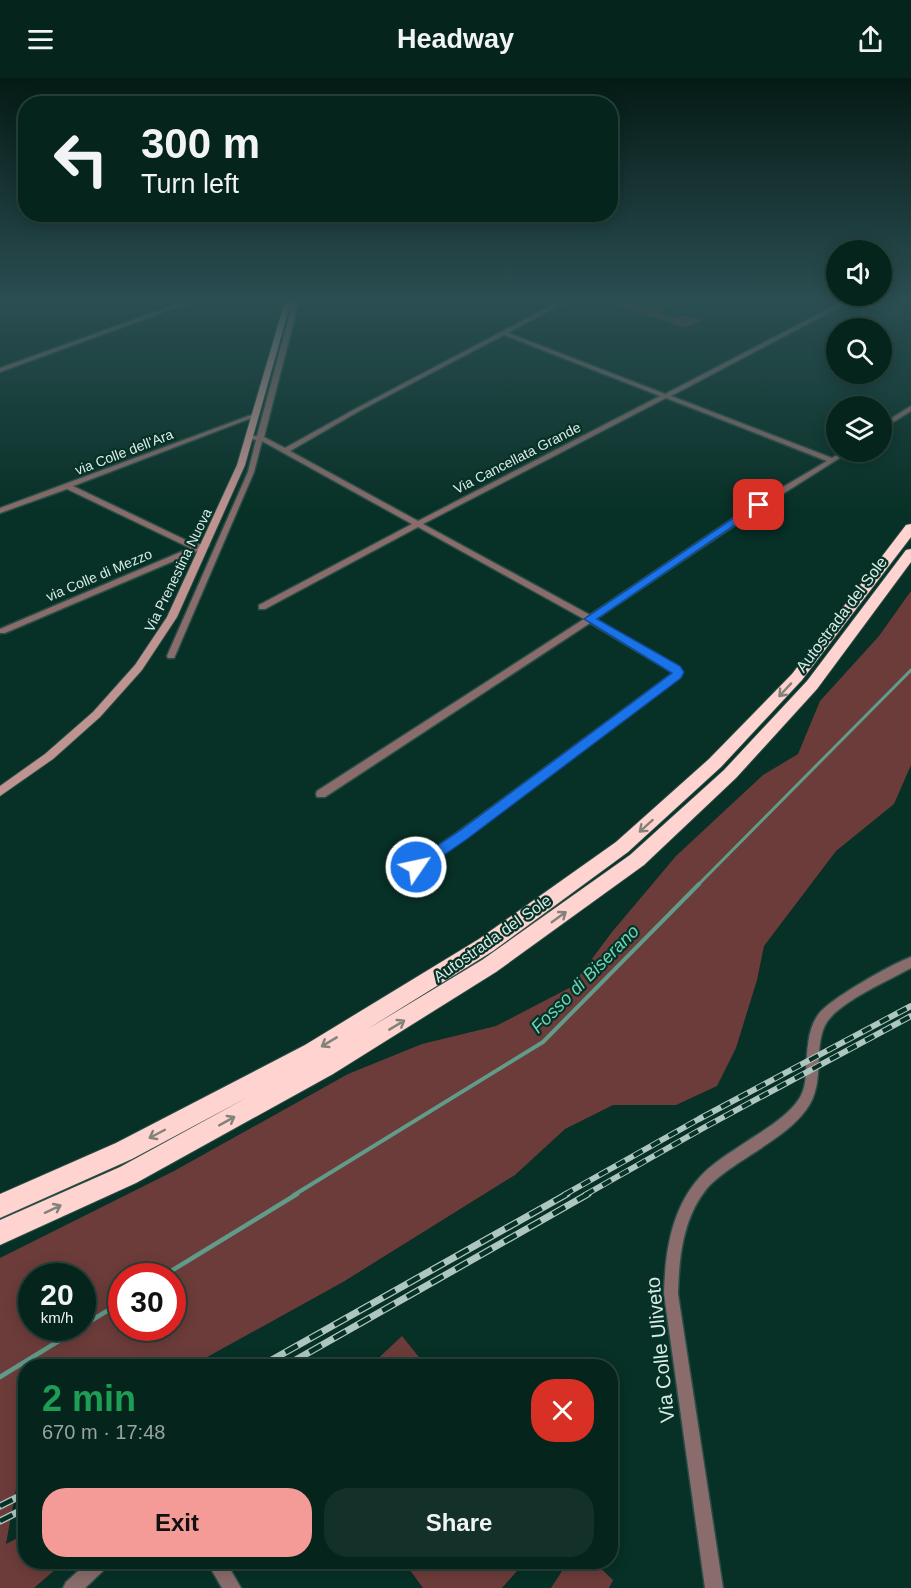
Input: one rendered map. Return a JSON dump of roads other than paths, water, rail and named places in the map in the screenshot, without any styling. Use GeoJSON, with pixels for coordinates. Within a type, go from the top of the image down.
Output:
{"type":"FeatureCollection","features":[{"type":"Feature","properties":{"kind":"highway","name":"Autostrada del Sole"},"geometry":{"type":"LineString","coordinates":[[0,1206],[124,1151],[313,1052],[486,945],[622,847],[715,764],[797,677],[911,528]]}},
{"type":"Feature","properties":{"kind":"highway","name":"Autostrada del Sole"},"geometry":{"type":"LineString","coordinates":[[0,1233],[128,1175],[325,1067],[505,956],[637,860],[730,774],[812,685],[911,553]]}},
{"type":"Feature","properties":{"kind":"main road","name":"Via Prenestina Nuova"},"geometry":{"type":"LineString","coordinates":[[0,792],[29,773],[64,744],[147,658],[172,617],[201,546],[255,438],[256,415],[268,371]]}},
{"type":"Feature","properties":{"kind":"street"},"geometry":{"type":"LineString","coordinates":[[171,656],[244,490],[255,438],[275,371]]}},
{"type":"Feature","properties":{"kind":"street"},"geometry":{"type":"LineString","coordinates":[[285,451],[432,371]]}},
{"type":"Feature","properties":{"kind":"street"},"geometry":{"type":"LineString","coordinates":[[603,371],[826,458]]}},
{"type":"Feature","properties":{"kind":"street","name":"Via Cancellata Grande"},"geometry":{"type":"LineString","coordinates":[[262,607],[715,371]]}},
{"type":"Feature","properties":{"kind":"street"},"geometry":{"type":"LineString","coordinates":[[892,420],[911,408]]}},
{"type":"Feature","properties":{"kind":"street","name":"via Colle dell'Ara"},"geometry":{"type":"LineString","coordinates":[[0,512],[256,415]]}},
{"type":"Feature","properties":{"kind":"street"},"geometry":{"type":"LineString","coordinates":[[255,438],[285,451],[590,619],[676,669],[678,674],[416,867]]}},
{"type":"Feature","properties":{"kind":"street"},"geometry":{"type":"LineString","coordinates":[[321,794],[590,619],[759,505],[829,462]]}},
{"type":"Feature","properties":{"kind":"street"},"geometry":{"type":"LineString","coordinates":[[67,486],[201,546]]}},
{"type":"Feature","properties":{"kind":"street","name":"via Colle di Mezzo"},"geometry":{"type":"LineString","coordinates":[[2,631],[201,546]]}},
{"type":"Feature","properties":{"kind":"street","name":"Via Colle Uliveto"},"geometry":{"type":"LineString","coordinates":[[714,1588],[671,1294],[674,1245],[680,1225],[702,1185],[716,1171],[778,1128],[804,1103],[809,1094],[816,1032],[823,1018],[845,1001],[911,962]]}},
{"type":"Feature","properties":{"kind":"street"},"geometry":{"type":"LineString","coordinates":[[72,1588],[92,1569]]}},
{"type":"Feature","properties":{"kind":"street"},"geometry":{"type":"LineString","coordinates":[[220,1569],[232,1588]]}},
{"type":"Feature","properties":{"kind":"waterway","name":"Fosso di Biserano"},"geometry":{"type":"LineString","coordinates":[[697,886],[911,670]]}},
{"type":"Feature","properties":{"kind":"waterway","name":"Fosso di Biserano"},"geometry":{"type":"LineString","coordinates":[[294,1195],[543,1042],[699,884]]}},
{"type":"Feature","properties":{"kind":"waterway","name":"Fosso di Biserano"},"geometry":{"type":"LineString","coordinates":[[184,1263],[297,1194]]}},
{"type":"Feature","properties":{"kind":"waterway","name":"Fosso di Biserano"},"geometry":{"type":"LineString","coordinates":[[96,1318],[108,1310]]}},
{"type":"Feature","properties":{"kind":"waterway","name":"Fosso di Biserano"},"geometry":{"type":"LineString","coordinates":[[29,1359],[59,1341]]}},
{"type":"Feature","properties":{"kind":"waterway","name":"Fosso di Biserano"},"geometry":{"type":"LineString","coordinates":[[0,1377],[18,1366]]}},
{"type":"Feature","properties":{"kind":"railway"},"geometry":{"type":"LineString","coordinates":[[564,1195],[699,1119],[911,1006]]}},
{"type":"Feature","properties":{"kind":"railway"},"geometry":{"type":"LineString","coordinates":[[585,1195],[705,1127],[911,1016]]}},
{"type":"Feature","properties":{"kind":"railway"},"geometry":{"type":"LineString","coordinates":[[273,1359],[567,1194]]}},
{"type":"Feature","properties":{"kind":"railway"},"geometry":{"type":"LineString","coordinates":[[297,1359],[588,1194]]}},
{"type":"Feature","properties":{"kind":"railway"},"geometry":{"type":"LineString","coordinates":[[0,1506],[18,1497]]}},
{"type":"Feature","properties":{"kind":"railway"},"geometry":{"type":"LineString","coordinates":[[0,1521],[18,1512]]}}]}
